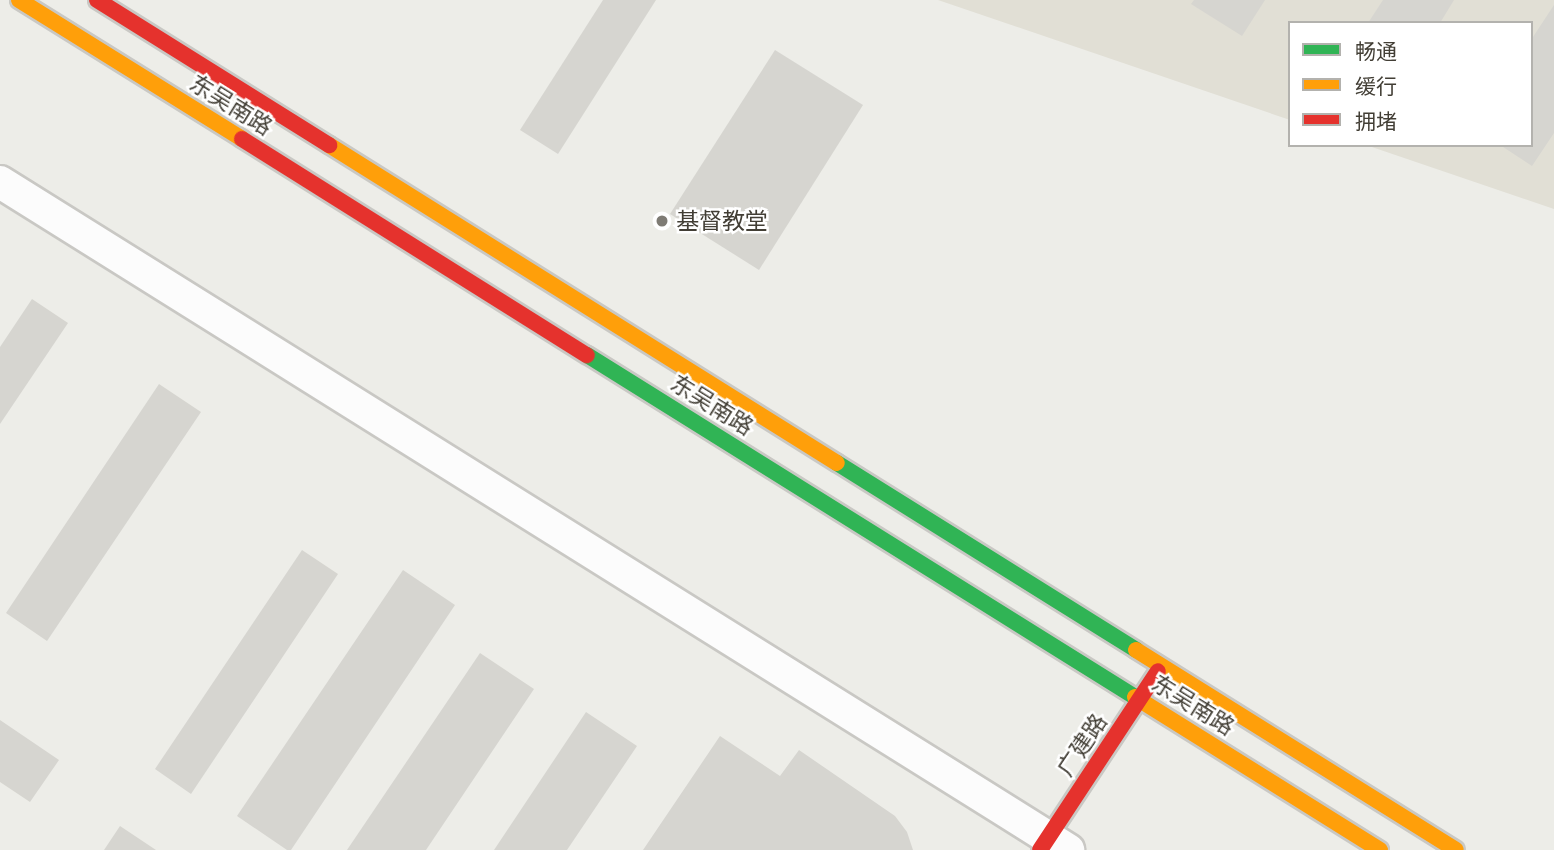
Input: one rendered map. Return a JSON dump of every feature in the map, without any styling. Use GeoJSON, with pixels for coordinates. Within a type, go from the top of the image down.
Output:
{"type":"FeatureCollection","features":[{"type":"Feature","properties":{"kind":"main road","name":"东吴南路"},"geometry":{"type":"LineString","coordinates":[[19,0],[1380,850]]}},
{"type":"Feature","properties":{"kind":"main road","name":"东吴南路"},"geometry":{"type":"LineString","coordinates":[[97,0],[1456,850]]}},
{"type":"Feature","properties":{"kind":"main road","name":"广建路"},"geometry":{"type":"LineString","coordinates":[[1052,846],[1162,665]]}},
{"type":"Feature","properties":{"kind":"street"},"geometry":{"type":"LineString","coordinates":[[0,182],[1052,846]]}},
{"type":"Feature","properties":{"kind":"shaded area"},"geometry":{"type":"Polygon","coordinates":[[[938,0],[1554,0],[1554,209],[1372,147],[1533,147],[1533,21],[1288,21],[1288,119],[938,0]]]}},
{"type":"Feature","properties":{"kind":"building"},"geometry":{"type":"Polygon","coordinates":[[[603,0],[656,0],[558,154],[520,130],[603,0]]]}},
{"type":"Feature","properties":{"kind":"building"},"geometry":{"type":"Polygon","coordinates":[[[1194,0],[1265,0],[1242,36],[1191,4],[1194,0]]]}},
{"type":"Feature","properties":{"kind":"building"},"geometry":{"type":"Polygon","coordinates":[[[1383,0],[1454,0],[1441,21],[1369,21],[1383,0]]]}},
{"type":"Feature","properties":{"kind":"building"},"geometry":{"type":"Polygon","coordinates":[[[1554,5],[1554,133],[1532,166],[1503,147],[1533,147],[1533,37],[1554,5]]]}},
{"type":"Feature","properties":{"kind":"building"},"geometry":{"type":"Polygon","coordinates":[[[775,50],[863,105],[759,270],[670,214],[775,50]]]}},
{"type":"Feature","properties":{"kind":"building"},"geometry":{"type":"Polygon","coordinates":[[[32,299],[68,323],[0,424],[0,347],[32,299]]]}},
{"type":"Feature","properties":{"kind":"building"},"geometry":{"type":"Polygon","coordinates":[[[159,384],[201,412],[47,641],[6,613],[159,384]]]}},
{"type":"Feature","properties":{"kind":"building"},"geometry":{"type":"Polygon","coordinates":[[[302,550],[338,574],[191,794],[155,769],[302,550]]]}},
{"type":"Feature","properties":{"kind":"building"},"geometry":{"type":"Polygon","coordinates":[[[403,570],[455,605],[291,850],[287,850],[237,816],[403,570]]]}},
{"type":"Feature","properties":{"kind":"building"},"geometry":{"type":"Polygon","coordinates":[[[480,653],[534,689],[426,850],[347,850],[480,653]]]}},
{"type":"Feature","properties":{"kind":"building"},"geometry":{"type":"Polygon","coordinates":[[[586,712],[637,746],[567,850],[494,850],[586,712]]]}},
{"type":"Feature","properties":{"kind":"building"},"geometry":{"type":"Polygon","coordinates":[[[0,720],[59,760],[30,802],[0,782],[0,720]]]}},
{"type":"Feature","properties":{"kind":"building"},"geometry":{"type":"Polygon","coordinates":[[[720,736],[780,776],[799,750],[895,816],[907,832],[913,850],[643,850],[720,736]]]}},
{"type":"Feature","properties":{"kind":"building"},"geometry":{"type":"Polygon","coordinates":[[[120,826],[156,850],[104,850],[120,826]]]}},
{"type":"Feature","properties":{"kind":"traffic: fast"},"geometry":{"type":"LineString","coordinates":[[587,355],[1135,697]]}},
{"type":"Feature","properties":{"kind":"traffic: fast"},"geometry":{"type":"LineString","coordinates":[[837,463],[1136,650]]}},
{"type":"Feature","properties":{"kind":"traffic: slow"},"geometry":{"type":"LineString","coordinates":[[19,0],[242,139]]}},
{"type":"Feature","properties":{"kind":"traffic: slow"},"geometry":{"type":"LineString","coordinates":[[329,145],[837,463]]}},
{"type":"Feature","properties":{"kind":"traffic: slow"},"geometry":{"type":"LineString","coordinates":[[1136,650],[1456,850]]}},
{"type":"Feature","properties":{"kind":"traffic: slow"},"geometry":{"type":"LineString","coordinates":[[1135,697],[1380,850]]}},
{"type":"Feature","properties":{"kind":"traffic: jam"},"geometry":{"type":"LineString","coordinates":[[97,0],[329,145]]}},
{"type":"Feature","properties":{"kind":"traffic: jam"},"geometry":{"type":"LineString","coordinates":[[242,139],[587,355]]}},
{"type":"Feature","properties":{"kind":"traffic: jam"},"geometry":{"type":"LineString","coordinates":[[1040,850],[1158,671]]}},
{"type":"Feature","properties":{"kind":"place","name":"基督教堂"},"geometry":{"type":"Point","coordinates":[662,221]}}]}
